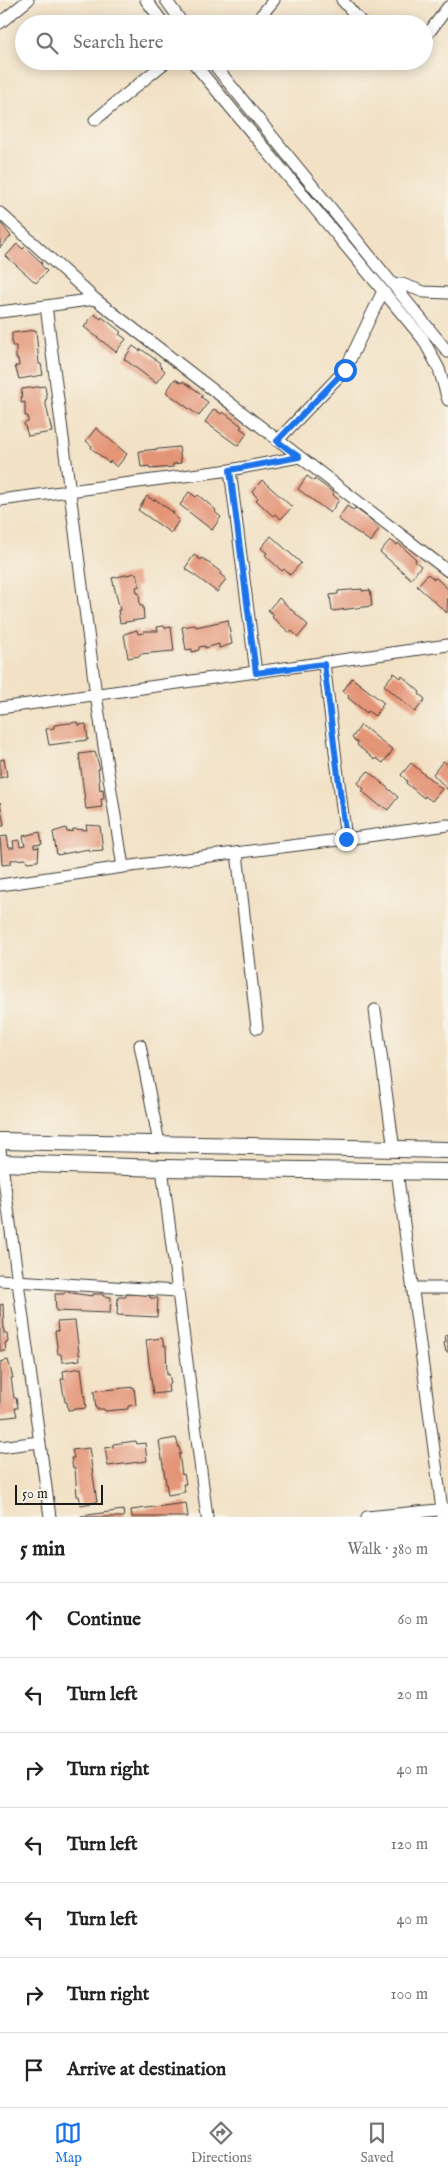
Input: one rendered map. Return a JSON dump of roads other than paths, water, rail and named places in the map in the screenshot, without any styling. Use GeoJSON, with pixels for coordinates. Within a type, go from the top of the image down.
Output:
{"type":"FeatureCollection","features":[{"type":"Feature","properties":{"kind":"street"},"geometry":{"type":"LineString","coordinates":[[0,23],[28,0]]}},
{"type":"Feature","properties":{"kind":"street"},"geometry":{"type":"LineString","coordinates":[[146,0],[157,15]]}},
{"type":"Feature","properties":{"kind":"street"},"geometry":{"type":"LineString","coordinates":[[166,0],[177,15]]}},
{"type":"Feature","properties":{"kind":"street"},"geometry":{"type":"LineString","coordinates":[[262,15],[274,0]]}},
{"type":"Feature","properties":{"kind":"street"},"geometry":{"type":"LineString","coordinates":[[342,0],[355,15]]}},
{"type":"Feature","properties":{"kind":"street"},"geometry":{"type":"LineString","coordinates":[[433,26],[448,7]]}},
{"type":"Feature","properties":{"kind":"street"},"geometry":{"type":"LineString","coordinates":[[95,120],[156,70]]}},
{"type":"Feature","properties":{"kind":"street"},"geometry":{"type":"LineString","coordinates":[[200,70],[388,288],[448,352]]}},
{"type":"Feature","properties":{"kind":"street"},"geometry":{"type":"LineString","coordinates":[[218,70],[388,288],[423,339],[439,369],[448,400]]}},
{"type":"Feature","properties":{"kind":"street"},"geometry":{"type":"LineString","coordinates":[[0,213],[95,298],[277,441],[448,571]]}},
{"type":"Feature","properties":{"kind":"street"},"geometry":{"type":"LineString","coordinates":[[277,441],[345,370],[388,288],[402,284],[424,292],[448,293]]}},
{"type":"Feature","properties":{"kind":"street"},"geometry":{"type":"LineString","coordinates":[[0,312],[95,298]]}},
{"type":"Feature","properties":{"kind":"street"},"geometry":{"type":"LineString","coordinates":[[46,306],[72,492],[96,695],[123,867]]}},
{"type":"Feature","properties":{"kind":"street"},"geometry":{"type":"LineString","coordinates":[[0,500],[230,470],[299,457]]}},
{"type":"Feature","properties":{"kind":"street"},"geometry":{"type":"LineString","coordinates":[[230,470],[256,673]]}},
{"type":"Feature","properties":{"kind":"street"},"geometry":{"type":"LineString","coordinates":[[0,708],[324,664],[448,645]]}},
{"type":"Feature","properties":{"kind":"street"},"geometry":{"type":"LineString","coordinates":[[324,664],[346,839]]}},
{"type":"Feature","properties":{"kind":"street"},"geometry":{"type":"LineString","coordinates":[[0,885],[123,867],[448,825]]}},
{"type":"Feature","properties":{"kind":"street"},"geometry":{"type":"LineString","coordinates":[[237,853],[257,1028]]}},
{"type":"Feature","properties":{"kind":"street"},"geometry":{"type":"LineString","coordinates":[[375,1010],[394,1150]]}},
{"type":"Feature","properties":{"kind":"street"},"geometry":{"type":"LineString","coordinates":[[140,1045],[159,1143]]}},
{"type":"Feature","properties":{"kind":"street"},"geometry":{"type":"LineString","coordinates":[[0,1141],[448,1150]]}},
{"type":"Feature","properties":{"kind":"street"},"geometry":{"type":"LineString","coordinates":[[50,1517],[1,1159],[162,1168],[448,1172]]}},
{"type":"Feature","properties":{"kind":"street"},"geometry":{"type":"LineString","coordinates":[[162,1168],[207,1517]]}},
{"type":"Feature","properties":{"kind":"street"},"geometry":{"type":"LineString","coordinates":[[367,1517],[445,1512],[397,1171]]}},
{"type":"Feature","properties":{"kind":"street"},"geometry":{"type":"LineString","coordinates":[[0,1280],[177,1291]]}},
{"type":"Feature","properties":{"kind":"street"},"geometry":{"type":"LineString","coordinates":[[413,1288],[448,1288]]}},
{"type":"Feature","properties":{"kind":"street"},"geometry":{"type":"LineString","coordinates":[[0,1447],[39,1442]]}}]}
